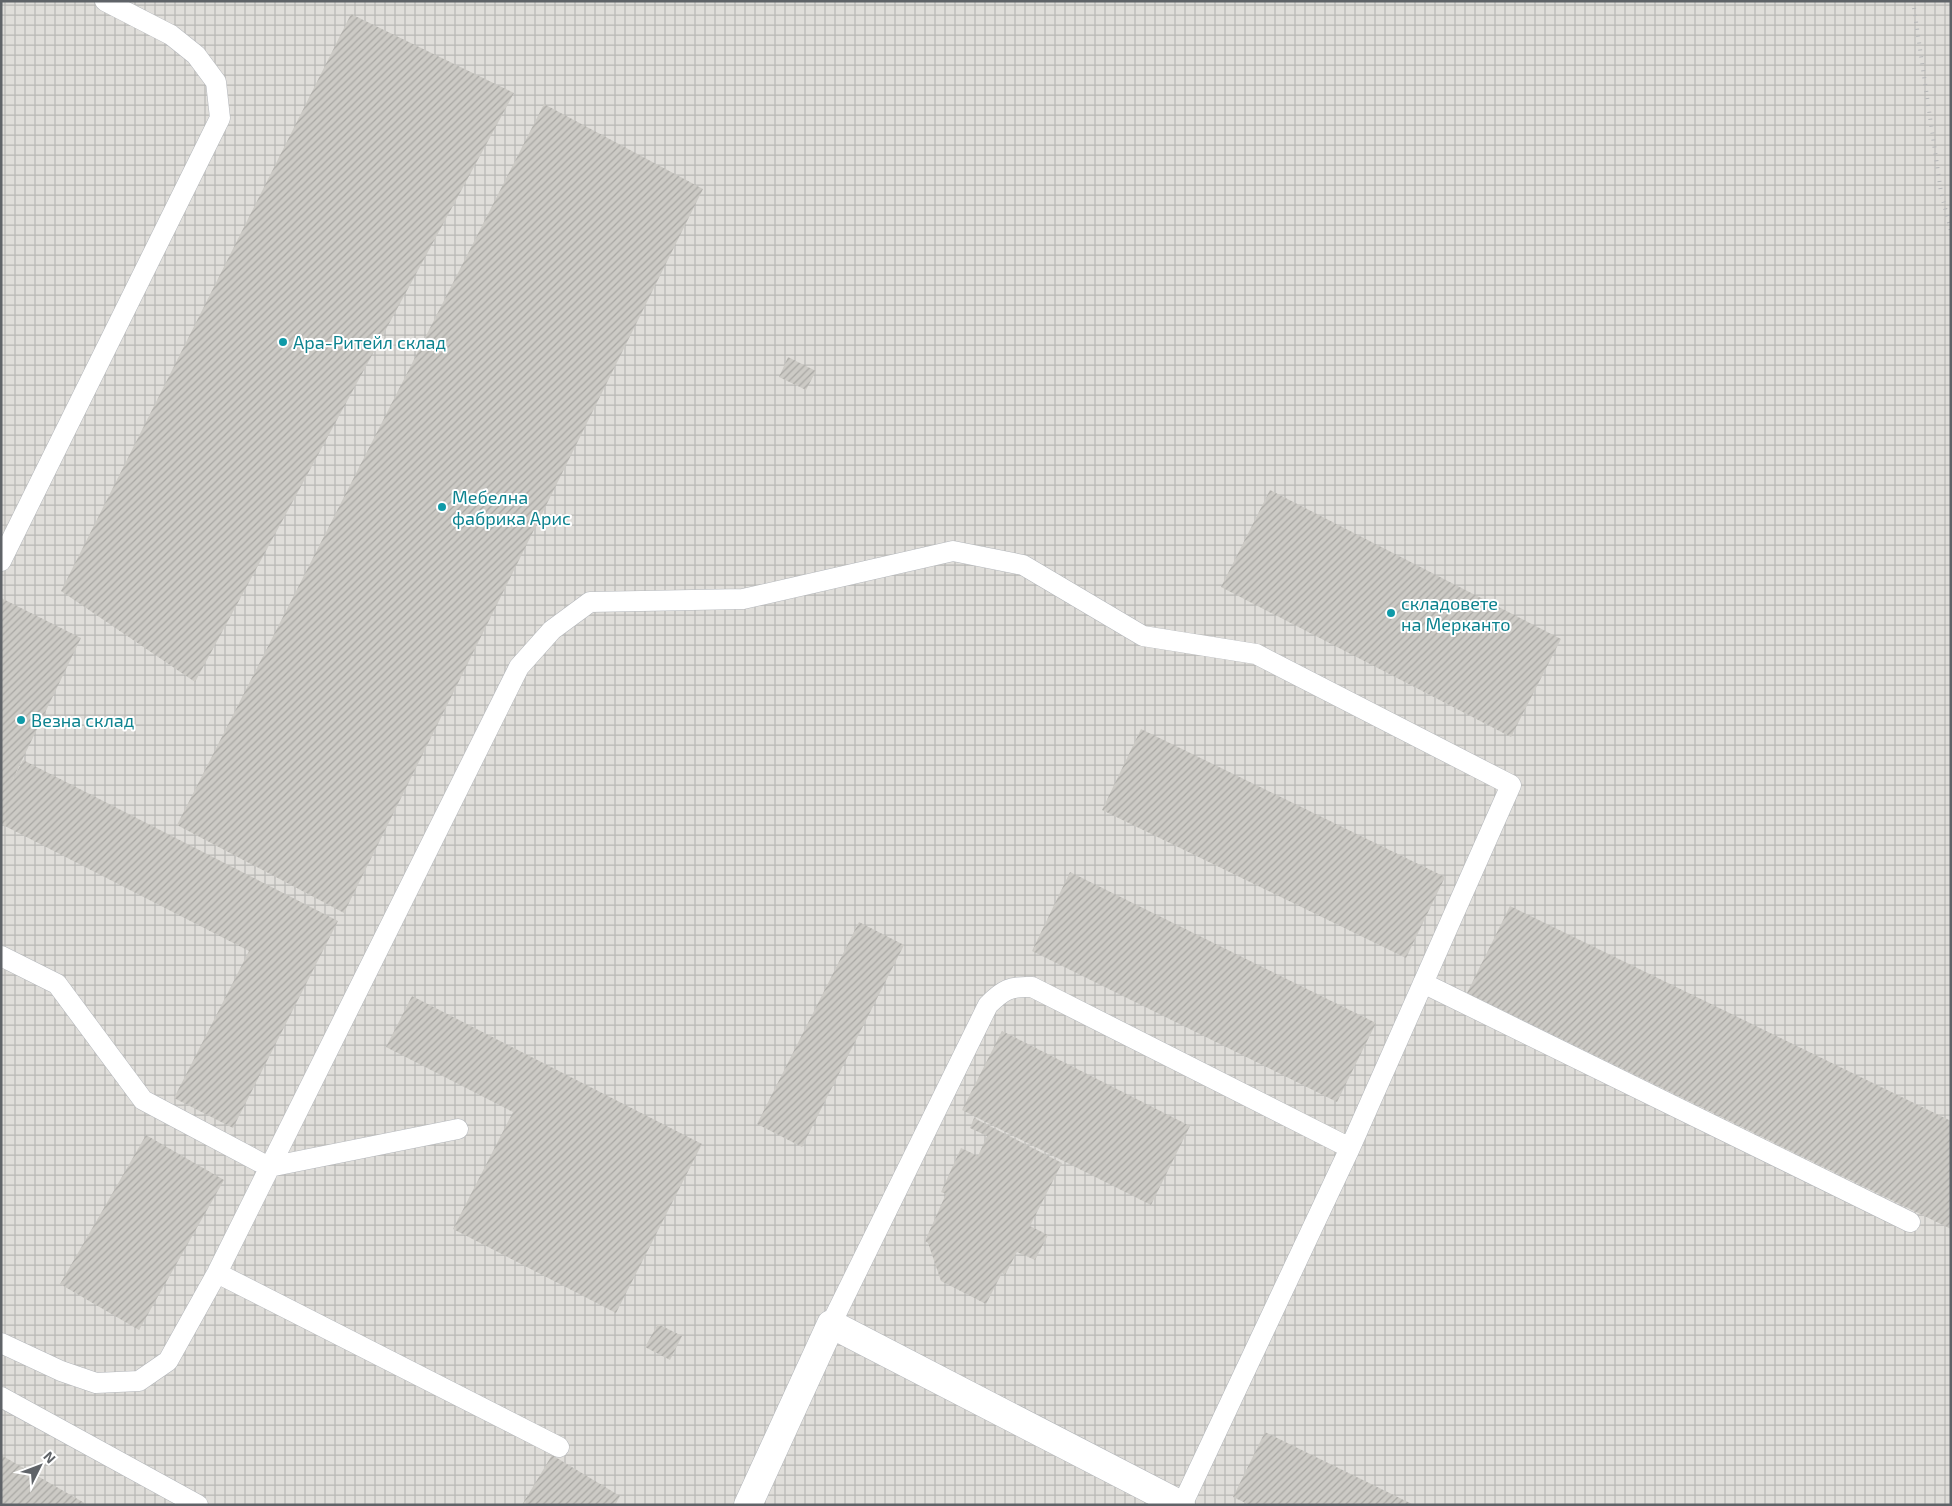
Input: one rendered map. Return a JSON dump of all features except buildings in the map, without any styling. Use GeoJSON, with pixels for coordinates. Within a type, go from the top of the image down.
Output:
{"type":"FeatureCollection","features":[{"type":"Feature","properties":{"kind":"street"},"geometry":{"type":"LineString","coordinates":[[748,1505],[831,1324],[1182,1505]]}},
{"type":"Feature","properties":{"kind":"lane"},"geometry":{"type":"LineString","coordinates":[[1,561],[220,118],[216,82],[196,55],[171,34],[105,1]]}},
{"type":"Feature","properties":{"kind":"lane"},"geometry":{"type":"LineString","coordinates":[[1,1343],[61,1371],[96,1383],[139,1381],[168,1361],[217,1273],[519,667],[552,630],[590,602],[743,599],[952,551],[1023,565],[1143,636],[1256,654],[1511,785],[1350,1148],[1182,1505]]}},
{"type":"Feature","properties":{"kind":"lane"},"geometry":{"type":"LineString","coordinates":[[1,956],[56,984],[143,1100],[269,1167],[458,1129]]}},
{"type":"Feature","properties":{"kind":"lane"},"geometry":{"type":"LineString","coordinates":[[1423,983],[1910,1222]]}},
{"type":"Feature","properties":{"kind":"lane"},"geometry":{"type":"LineString","coordinates":[[831,1324],[988,1005],[1000,993],[1014,986],[1032,987],[1350,1148]]}},
{"type":"Feature","properties":{"kind":"lane"},"geometry":{"type":"LineString","coordinates":[[217,1273],[559,1447]]}},
{"type":"Feature","properties":{"kind":"lane"},"geometry":{"type":"LineString","coordinates":[[1,1397],[198,1505]]}},
{"type":"Feature","properties":{"kind":"shaded area"},"geometry":{"type":"Polygon","coordinates":[[[1,1],[1951,1],[1951,1505],[1,1505],[1,1]]]}},
{"type":"Feature","properties":{"kind":"railway"},"geometry":{"type":"LineString","coordinates":[[1913,1],[1941,192],[1951,231]]}},
{"type":"Feature","properties":{"kind":"place","name":"Ара-Ритейл склад"},"geometry":{"type":"Point","coordinates":[283,342]}},
{"type":"Feature","properties":{"kind":"place","name":"Мебелна фабрика Арис"},"geometry":{"type":"Point","coordinates":[442,507]}},
{"type":"Feature","properties":{"kind":"place","name":"складовете на Мерканто"},"geometry":{"type":"Point","coordinates":[1391,613]}},
{"type":"Feature","properties":{"kind":"place","name":"Везна склад"},"geometry":{"type":"Point","coordinates":[21,720]}}]}
